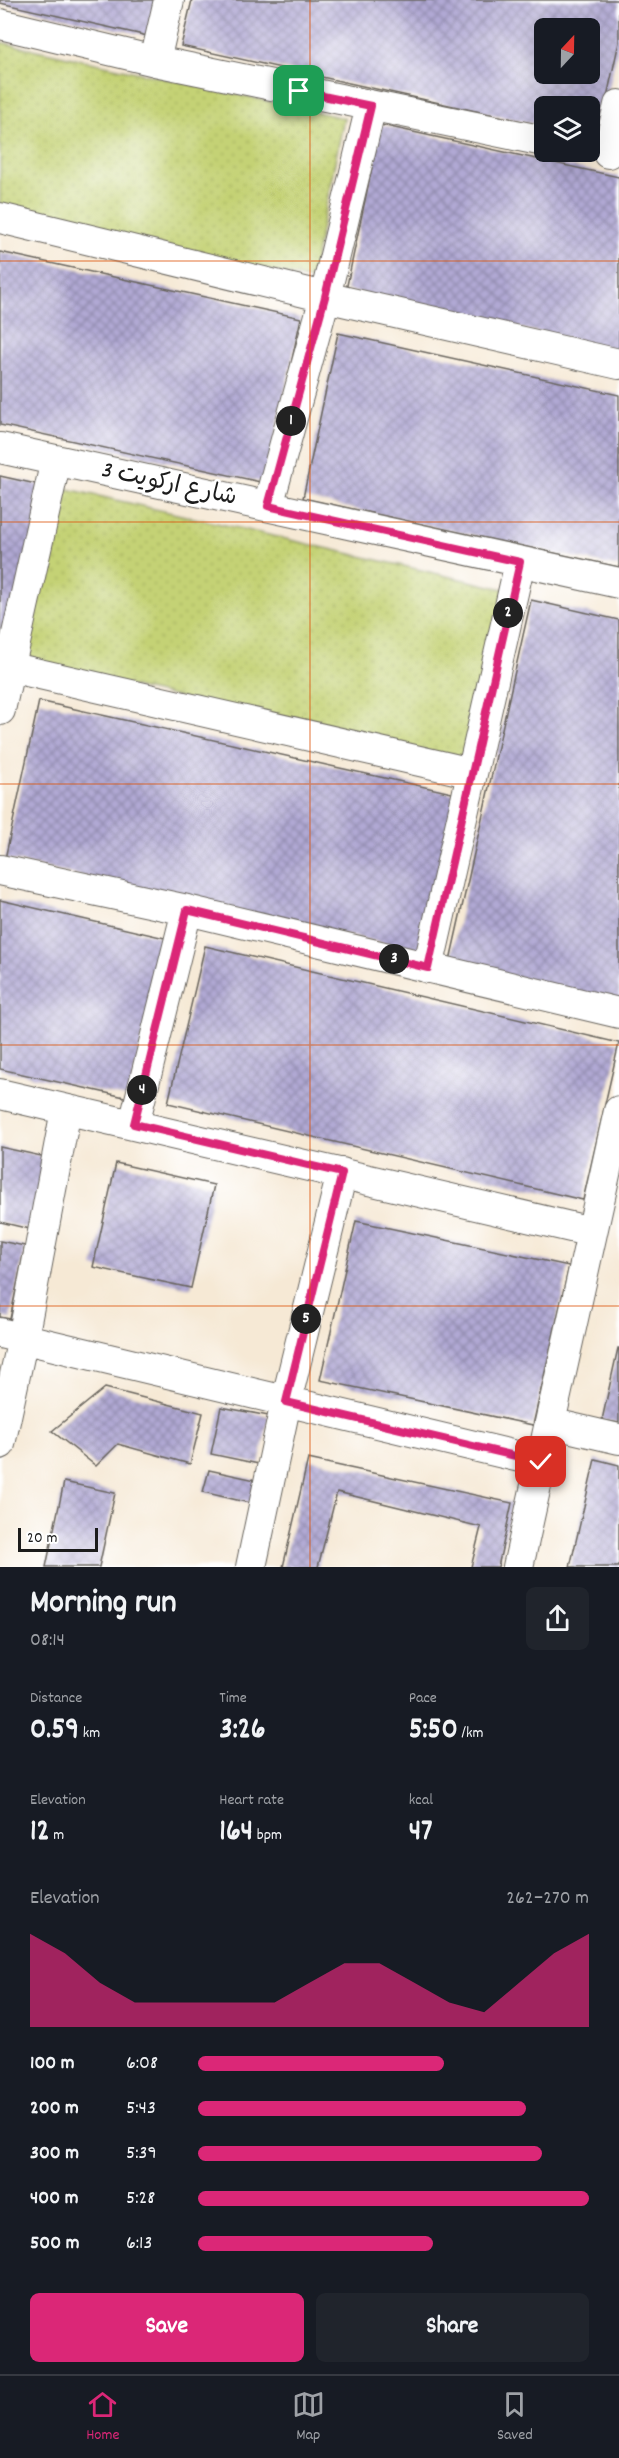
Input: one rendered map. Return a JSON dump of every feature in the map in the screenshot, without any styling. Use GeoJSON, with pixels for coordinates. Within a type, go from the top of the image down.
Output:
{"type":"FeatureCollection","features":[{"type":"Feature","properties":{"kind":"street"},"geometry":{"type":"LineString","coordinates":[[155,62],[169,0]]}},
{"type":"Feature","properties":{"kind":"street"},"geometry":{"type":"LineString","coordinates":[[0,24],[155,62],[534,139]]}},
{"type":"Feature","properties":{"kind":"street"},"geometry":{"type":"LineString","coordinates":[[606,153],[619,105]]}},
{"type":"Feature","properties":{"kind":"street"},"geometry":{"type":"LineString","coordinates":[[268,506],[325,297],[371,106]]}},
{"type":"Feature","properties":{"kind":"street"},"geometry":{"type":"LineString","coordinates":[[0,218],[325,297],[619,364]]}},
{"type":"Feature","properties":{"kind":"street","name":"شارع اركويت 3"},"geometry":{"type":"LineString","coordinates":[[0,448],[619,583]]}},
{"type":"Feature","properties":{"kind":"street"},"geometry":{"type":"LineString","coordinates":[[0,710],[5,666],[56,460]]}},
{"type":"Feature","properties":{"kind":"street"},"geometry":{"type":"LineString","coordinates":[[428,968],[520,562]]}},
{"type":"Feature","properties":{"kind":"street"},"geometry":{"type":"LineString","coordinates":[[5,666],[472,773]]}},
{"type":"Feature","properties":{"kind":"street"},"geometry":{"type":"LineString","coordinates":[[0,870],[187,910],[619,1013]]}},
{"type":"Feature","properties":{"kind":"street"},"geometry":{"type":"LineString","coordinates":[[134,1124],[187,910]]}},
{"type":"Feature","properties":{"kind":"street"},"geometry":{"type":"LineString","coordinates":[[0,1094],[592,1232]]}},
{"type":"Feature","properties":{"kind":"street"},"geometry":{"type":"LineString","coordinates":[[0,1444],[11,1335],[66,1110]]}},
{"type":"Feature","properties":{"kind":"street"},"geometry":{"type":"LineString","coordinates":[[518,1567],[619,1111]]}},
{"type":"Feature","properties":{"kind":"street"},"geometry":{"type":"LineString","coordinates":[[251,1567],[286,1402],[342,1173]]}},
{"type":"Feature","properties":{"kind":"street"},"geometry":{"type":"LineString","coordinates":[[11,1335],[541,1462]]}},
{"type":"Feature","properties":{"kind":"street"},"geometry":{"type":"LineString","coordinates":[[550,1423],[619,1439]]}},
{"type":"Feature","properties":{"kind":"green space"},"geometry":{"type":"Polygon","coordinates":[[[0,42],[344,118],[311,280],[0,208],[0,42]]]}},
{"type":"Feature","properties":{"kind":"green space"},"geometry":{"type":"Polygon","coordinates":[[[59,487],[508,590],[468,764],[21,661],[59,487]]]}},
{"type":"Feature","properties":{"kind":"building"},"geometry":{"type":"Polygon","coordinates":[[[0,0],[156,0],[148,36],[0,3],[0,0]]]}},
{"type":"Feature","properties":{"kind":"building"},"geometry":{"type":"Polygon","coordinates":[[[192,0],[619,0],[619,42],[600,129],[600,96],[534,96],[534,124],[181,46],[192,0]]]}},
{"type":"Feature","properties":{"kind":"building"},"geometry":{"type":"Polygon","coordinates":[[[381,125],[534,158],[534,162],[550,162],[619,177],[619,350],[346,290],[381,125]]]}},
{"type":"Feature","properties":{"kind":"building"},"geometry":{"type":"Polygon","coordinates":[[[0,252],[301,318],[265,483],[0,425],[0,252]]]}},
{"type":"Feature","properties":{"kind":"building"},"geometry":{"type":"Polygon","coordinates":[[[338,333],[619,395],[619,567],[303,498],[338,333]]]}},
{"type":"Feature","properties":{"kind":"building"},"geometry":{"type":"Polygon","coordinates":[[[0,476],[45,486],[11,643],[0,641],[0,476]]]}},
{"type":"Feature","properties":{"kind":"building"},"geometry":{"type":"Polygon","coordinates":[[[531,600],[619,620],[619,1004],[449,965],[531,600]]]}},
{"type":"Feature","properties":{"kind":"building"},"geometry":{"type":"Polygon","coordinates":[[[39,701],[461,795],[427,953],[5,859],[39,701]]]}},
{"type":"Feature","properties":{"kind":"building"},"geometry":{"type":"Polygon","coordinates":[[[0,900],[165,938],[129,1098],[0,1069],[0,900]]]}},
{"type":"Feature","properties":{"kind":"building"},"geometry":{"type":"Polygon","coordinates":[[[205,946],[619,1043],[583,1200],[168,1103],[205,946]]]}},
{"type":"Feature","properties":{"kind":"building"},"geometry":{"type":"Polygon","coordinates":[[[0,1147],[46,1157],[30,1229],[0,1222],[0,1147]]]}},
{"type":"Feature","properties":{"kind":"building"},"geometry":{"type":"Polygon","coordinates":[[[116,1163],[214,1185],[191,1288],[93,1267],[116,1163]]]}},
{"type":"Feature","properties":{"kind":"building"},"geometry":{"type":"Polygon","coordinates":[[[356,1221],[569,1266],[533,1425],[320,1380],[356,1221]]]}},
{"type":"Feature","properties":{"kind":"building"},"geometry":{"type":"Polygon","coordinates":[[[0,1241],[25,1246],[10,1319],[0,1317],[0,1241]]]}},
{"type":"Feature","properties":{"kind":"building"},"geometry":{"type":"Polygon","coordinates":[[[619,1348],[619,1423],[602,1420],[619,1348]]]}},
{"type":"Feature","properties":{"kind":"building"},"geometry":{"type":"Polygon","coordinates":[[[105,1388],[203,1413],[190,1464],[118,1444],[96,1466],[52,1431],[105,1388]]]}},
{"type":"Feature","properties":{"kind":"building"},"geometry":{"type":"Polygon","coordinates":[[[221,1407],[269,1416],[259,1464],[211,1454],[221,1407]]]}},
{"type":"Feature","properties":{"kind":"building"},"geometry":{"type":"Polygon","coordinates":[[[308,1459],[512,1503],[498,1567],[471,1567],[481,1527],[337,1492],[318,1567],[283,1567],[308,1459]]]}},
{"type":"Feature","properties":{"kind":"building"},"geometry":{"type":"Polygon","coordinates":[[[595,1459],[619,1465],[619,1567],[570,1567],[595,1459]]]}},
{"type":"Feature","properties":{"kind":"building"},"geometry":{"type":"Polygon","coordinates":[[[209,1470],[260,1481],[254,1504],[203,1492],[209,1470]]]}},
{"type":"Feature","properties":{"kind":"building"},"geometry":{"type":"Polygon","coordinates":[[[64,1482],[115,1493],[99,1567],[46,1567],[64,1482]]]}},
{"type":"Feature","properties":{"kind":"route"},"geometry":{"type":"LineString","coordinates":[[299,91],[371,106],[325,297],[268,506],[520,562],[428,968],[187,910],[134,1124],[342,1173],[286,1402],[541,1462]]}}]}
